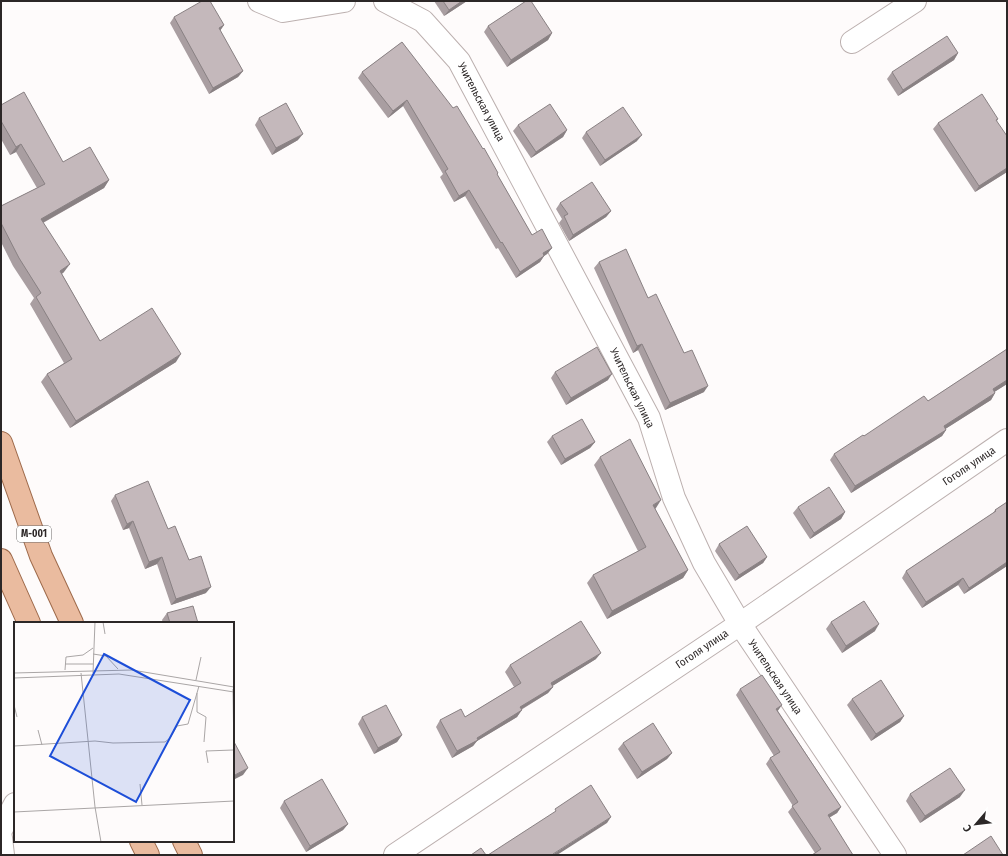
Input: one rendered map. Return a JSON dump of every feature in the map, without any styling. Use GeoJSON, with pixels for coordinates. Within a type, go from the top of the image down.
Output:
{"type":"FeatureCollection","features":[{"type":"Feature","properties":{"kind":"main road","name":"M-001"},"geometry":{"type":"LineString","coordinates":[[1,443],[41,556],[72,622]]}},
{"type":"Feature","properties":{"kind":"main road"},"geometry":{"type":"LineString","coordinates":[[1,560],[29,622]]}},
{"type":"Feature","properties":{"kind":"main road"},"geometry":{"type":"LineString","coordinates":[[142,842],[148,855]]}},
{"type":"Feature","properties":{"kind":"main road"},"geometry":{"type":"LineString","coordinates":[[184,842],[191,855]]}},
{"type":"Feature","properties":{"kind":"street"},"geometry":{"type":"LineString","coordinates":[[259,1],[283,11],[344,1]]}},
{"type":"Feature","properties":{"kind":"street","name":"Учительская улица"},"geometry":{"type":"LineString","coordinates":[[385,1],[423,22],[459,61],[649,418],[674,498],[704,563],[740,624],[895,855]]}},
{"type":"Feature","properties":{"kind":"street"},"geometry":{"type":"LineString","coordinates":[[852,42],[915,1]]}},
{"type":"Feature","properties":{"kind":"street","name":"Гоголя улица"},"geometry":{"type":"LineString","coordinates":[[395,855],[740,624],[1007,440]]}},
{"type":"Feature","properties":{"kind":"street"},"geometry":{"type":"LineString","coordinates":[[1,830],[14,806]]}},
{"type":"Feature","properties":{"kind":"street"},"geometry":{"type":"LineString","coordinates":[[1,838],[3,855]]}},
{"type":"Feature","properties":{"kind":"building"},"geometry":{"type":"Polygon","coordinates":[[[202,1],[210,1],[224,25],[219,28],[243,71],[213,88],[174,17],[202,1]]]}},
{"type":"Feature","properties":{"kind":"building"},"geometry":{"type":"Polygon","coordinates":[[[443,1],[462,1],[449,10],[443,1]]]}},
{"type":"Feature","properties":{"kind":"building"},"geometry":{"type":"Polygon","coordinates":[[[526,1],[531,1],[552,33],[511,60],[488,26],[526,1]]]}},
{"type":"Feature","properties":{"kind":"building"},"geometry":{"type":"Polygon","coordinates":[[[947,36],[958,53],[903,90],[892,72],[947,36]]]}},
{"type":"Feature","properties":{"kind":"building"},"geometry":{"type":"Polygon","coordinates":[[[402,42],[453,108],[457,106],[483,149],[484,148],[532,235],[542,229],[552,248],[543,253],[544,256],[520,272],[469,190],[459,196],[445,171],[448,169],[407,100],[393,111],[362,72],[402,42]]]}},
{"type":"Feature","properties":{"kind":"building"},"geometry":{"type":"Polygon","coordinates":[[[24,92],[63,162],[90,147],[109,180],[41,219],[70,264],[60,271],[100,341],[152,308],[181,354],[76,421],[47,374],[72,359],[36,297],[41,293],[19,258],[1,223],[1,206],[45,184],[21,144],[16,147],[1,121],[1,105],[24,92]]]}},
{"type":"Feature","properties":{"kind":"building"},"geometry":{"type":"Polygon","coordinates":[[[982,94],[998,119],[996,120],[1007,136],[1007,168],[979,186],[938,123],[982,94]]]}},
{"type":"Feature","properties":{"kind":"building"},"geometry":{"type":"Polygon","coordinates":[[[286,103],[303,134],[276,148],[259,118],[286,103]]]}},
{"type":"Feature","properties":{"kind":"building"},"geometry":{"type":"Polygon","coordinates":[[[550,104],[567,130],[536,152],[518,125],[550,104]]]}},
{"type":"Feature","properties":{"kind":"building"},"geometry":{"type":"Polygon","coordinates":[[[623,107],[642,135],[605,160],[586,132],[623,107]]]}},
{"type":"Feature","properties":{"kind":"building"},"geometry":{"type":"Polygon","coordinates":[[[592,182],[611,211],[573,235],[564,216],[568,214],[560,203],[592,182]]]}},
{"type":"Feature","properties":{"kind":"building"},"geometry":{"type":"Polygon","coordinates":[[[626,249],[648,298],[656,294],[684,353],[692,350],[708,386],[670,403],[642,344],[637,346],[599,262],[626,249]]]}},
{"type":"Feature","properties":{"kind":"building"},"geometry":{"type":"Polygon","coordinates":[[[597,347],[612,374],[571,398],[555,372],[597,347]]]}},
{"type":"Feature","properties":{"kind":"building"},"geometry":{"type":"Polygon","coordinates":[[[1007,349],[1007,380],[993,389],[995,393],[944,426],[946,430],[855,486],[834,454],[924,396],[928,401],[1007,349]]]}},
{"type":"Feature","properties":{"kind":"building"},"geometry":{"type":"Polygon","coordinates":[[[582,419],[595,442],[565,459],[552,436],[582,419]]]}},
{"type":"Feature","properties":{"kind":"building"},"geometry":{"type":"Polygon","coordinates":[[[630,439],[661,500],[653,505],[688,570],[612,611],[593,575],[646,547],[600,457],[630,439]]]}},
{"type":"Feature","properties":{"kind":"building"},"geometry":{"type":"Polygon","coordinates":[[[148,481],[168,529],[175,526],[189,560],[201,556],[211,587],[176,599],[162,557],[149,562],[133,521],[127,524],[115,495],[148,481]]]}},
{"type":"Feature","properties":{"kind":"building"},"geometry":{"type":"Polygon","coordinates":[[[829,487],[845,512],[814,533],[798,507],[829,487]]]}},
{"type":"Feature","properties":{"kind":"building"},"geometry":{"type":"Polygon","coordinates":[[[1007,502],[1007,562],[969,588],[963,578],[926,602],[906,571],[996,511],[995,510],[1007,502]]]}},
{"type":"Feature","properties":{"kind":"building"},"geometry":{"type":"Polygon","coordinates":[[[747,526],[767,557],[739,575],[719,544],[747,526]]]}},
{"type":"Feature","properties":{"kind":"building"},"geometry":{"type":"Polygon","coordinates":[[[864,601],[879,624],[846,646],[831,622],[864,601]]]}},
{"type":"Feature","properties":{"kind":"building"},"geometry":{"type":"Polygon","coordinates":[[[193,606],[198,622],[170,622],[167,613],[193,606]]]}},
{"type":"Feature","properties":{"kind":"building"},"geometry":{"type":"Polygon","coordinates":[[[581,621],[601,653],[551,683],[553,687],[520,707],[522,710],[477,738],[478,740],[457,751],[440,720],[461,709],[465,717],[521,683],[510,665],[581,621]]]}},
{"type":"Feature","properties":{"kind":"building"},"geometry":{"type":"Polygon","coordinates":[[[762,675],[782,705],[776,709],[841,807],[828,815],[853,855],[812,855],[821,849],[792,806],[798,802],[770,758],[780,752],[740,689],[762,675]]]}},
{"type":"Feature","properties":{"kind":"building"},"geometry":{"type":"Polygon","coordinates":[[[881,680],[904,716],[876,734],[852,699],[881,680]]]}},
{"type":"Feature","properties":{"kind":"building"},"geometry":{"type":"Polygon","coordinates":[[[386,705],[402,735],[378,748],[362,717],[386,705]]]}},
{"type":"Feature","properties":{"kind":"building"},"geometry":{"type":"Polygon","coordinates":[[[653,723],[672,753],[642,772],[623,743],[653,723]]]}},
{"type":"Feature","properties":{"kind":"building"},"geometry":{"type":"Polygon","coordinates":[[[234,742],[248,768],[234,775],[234,742]]]}},
{"type":"Feature","properties":{"kind":"building"},"geometry":{"type":"Polygon","coordinates":[[[950,768],[965,790],[925,816],[910,794],[950,768]]]}},
{"type":"Feature","properties":{"kind":"building"},"geometry":{"type":"Polygon","coordinates":[[[322,779],[348,824],[310,846],[284,801],[322,779]]]}},
{"type":"Feature","properties":{"kind":"building"},"geometry":{"type":"Polygon","coordinates":[[[591,785],[611,817],[553,854],[554,855],[488,855],[556,811],[555,809],[591,785]]]}},
{"type":"Feature","properties":{"kind":"building"},"geometry":{"type":"Polygon","coordinates":[[[991,836],[1003,855],[963,855],[991,836]]]}},
{"type":"Feature","properties":{"kind":"building"},"geometry":{"type":"Polygon","coordinates":[[[481,848],[486,855],[471,855],[481,848]]]}}]}
